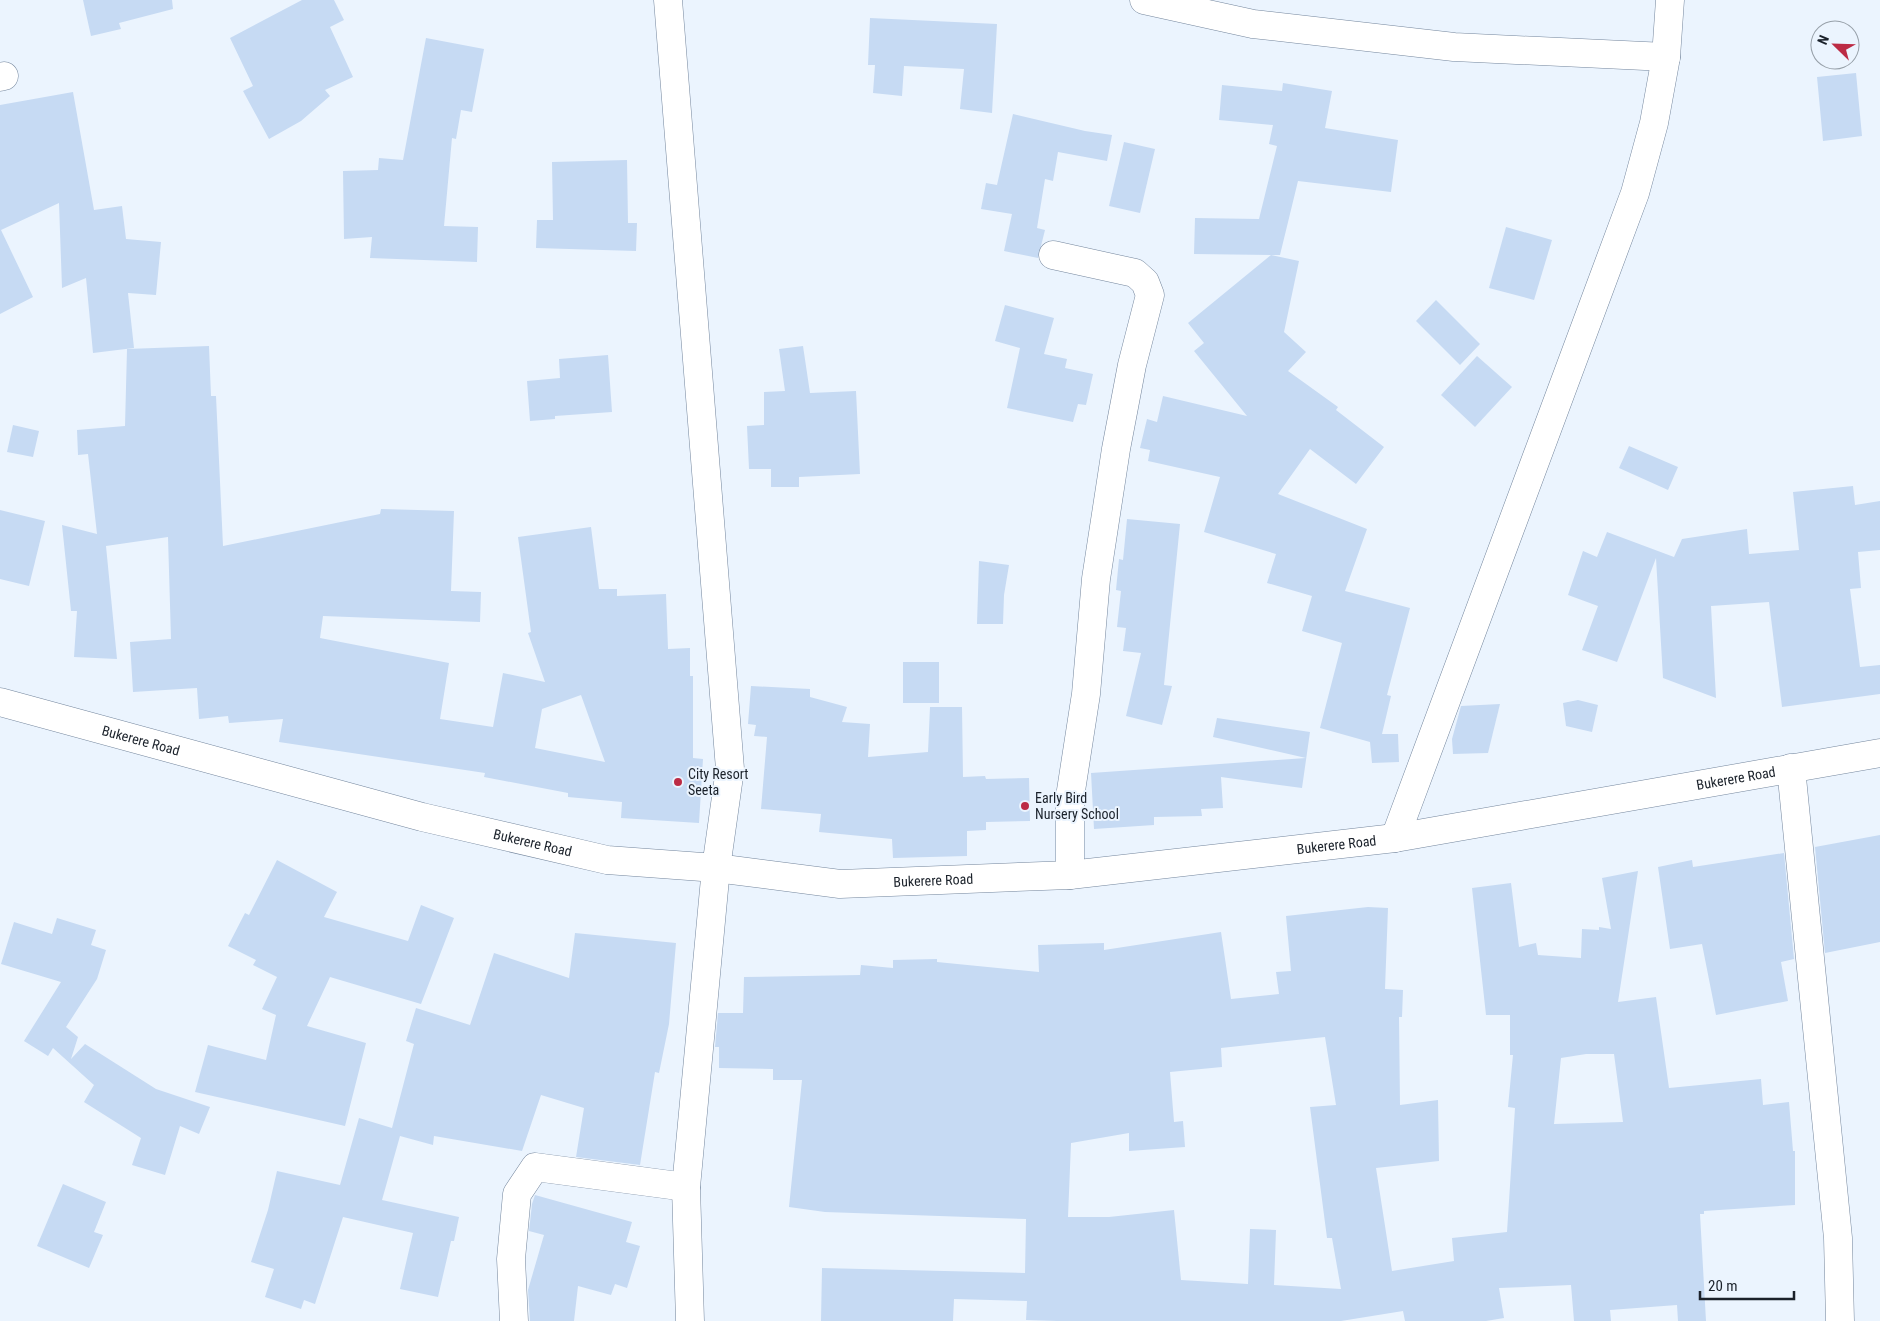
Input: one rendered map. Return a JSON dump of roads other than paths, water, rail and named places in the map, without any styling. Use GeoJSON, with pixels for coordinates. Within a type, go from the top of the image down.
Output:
{"type":"FeatureCollection","features":[{"type":"Feature","properties":{"kind":"street"},"geometry":{"type":"LineString","coordinates":[[668,0],[730,769],[716,868],[686,1186],[690,1321]]}},
{"type":"Feature","properties":{"kind":"street"},"geometry":{"type":"LineString","coordinates":[[1144,0],[1254,24],[1444,46],[1666,57]]}},
{"type":"Feature","properties":{"kind":"street"},"geometry":{"type":"LineString","coordinates":[[1395,838],[1635,193],[1654,123],[1666,57],[1670,0]]}},
{"type":"Feature","properties":{"kind":"street"},"geometry":{"type":"LineString","coordinates":[[1053,255],[1135,273],[1145,282],[1150,295],[1132,365],[1116,449],[1096,579],[1086,694],[1070,797],[1070,875]]}},
{"type":"Feature","properties":{"kind":"street","name":"Bukerere Road"},"geometry":{"type":"LineString","coordinates":[[0,702],[422,817],[587,856],[607,860],[716,868],[840,884],[1070,875],[1395,838],[1880,753]]}},
{"type":"Feature","properties":{"kind":"street"},"geometry":{"type":"LineString","coordinates":[[1791,768],[1838,1238],[1840,1321]]}},
{"type":"Feature","properties":{"kind":"street"},"geometry":{"type":"LineString","coordinates":[[514,1321],[511,1259],[516,1194],[535,1167],[686,1186]]}},
{"type":"Feature","properties":{"kind":"place","name":"City Resort Seeta"},"geometry":{"type":"Point","coordinates":[678,782]}},
{"type":"Feature","properties":{"kind":"place","name":"Early Bird Nursery School"},"geometry":{"type":"Point","coordinates":[1025,806]}}]}
